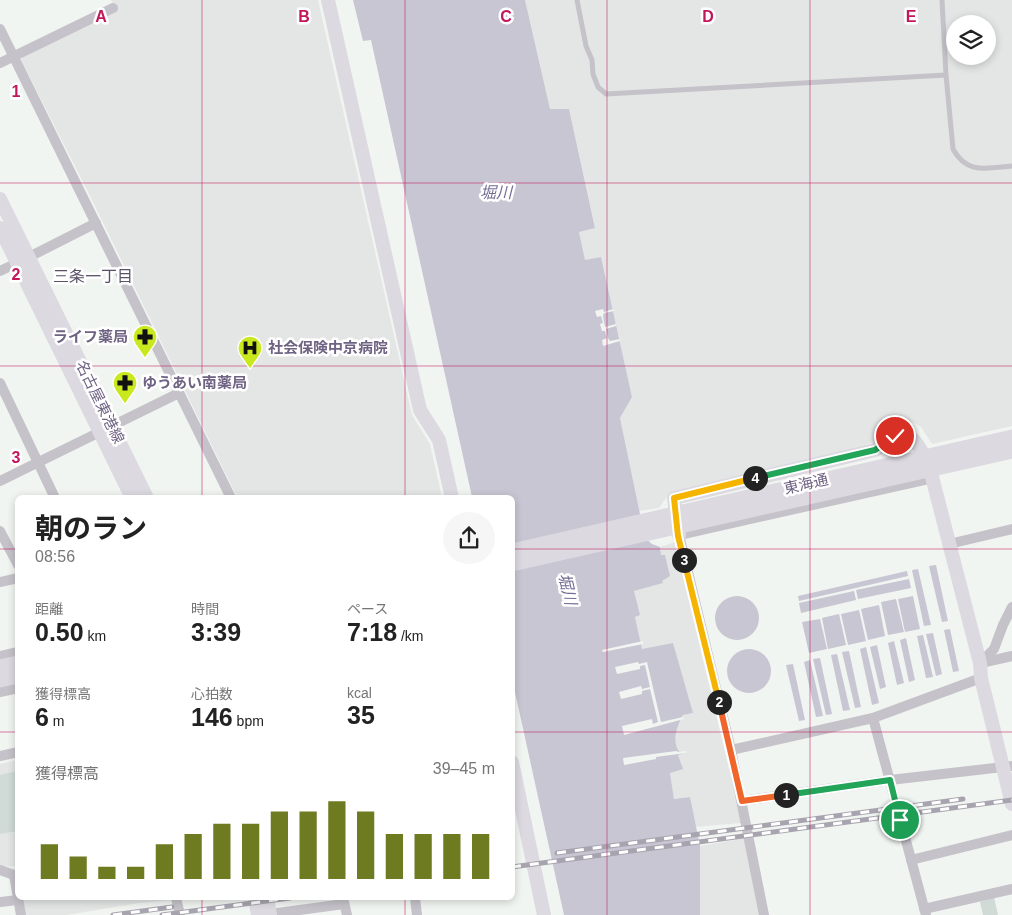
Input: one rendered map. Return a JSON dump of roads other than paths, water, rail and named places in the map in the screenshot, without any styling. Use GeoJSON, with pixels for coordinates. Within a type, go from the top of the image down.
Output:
{"type":"FeatureCollection","features":[{"type":"Feature","properties":{"kind":"main road","name":"東海通"},"geometry":{"type":"LineString","coordinates":[[929,468],[1012,437]]}},
{"type":"Feature","properties":{"kind":"main road","name":"東海通"},"geometry":{"type":"LineString","coordinates":[[515,550],[642,528],[899,470],[929,468],[1012,451]]}},
{"type":"Feature","properties":{"kind":"main road"},"geometry":{"type":"LineString","coordinates":[[515,541],[600,523],[642,528],[628,547],[515,573]]}},
{"type":"Feature","properties":{"kind":"main road","name":"東海通"},"geometry":{"type":"LineString","coordinates":[[515,563],[642,528]]}},
{"type":"Feature","properties":{"kind":"main road"},"geometry":{"type":"LineString","coordinates":[[0,667],[15,664]]}},
{"type":"Feature","properties":{"kind":"main road"},"geometry":{"type":"LineString","coordinates":[[0,680],[15,677]]}},
{"type":"Feature","properties":{"kind":"street"},"geometry":{"type":"LineString","coordinates":[[328,0],[420,410],[439,440],[451,495]]}},
{"type":"Feature","properties":{"kind":"street"},"geometry":{"type":"LineString","coordinates":[[0,63],[113,8]]}},
{"type":"Feature","properties":{"kind":"street"},"geometry":{"type":"LineString","coordinates":[[0,28],[230,495]]}},
{"type":"Feature","properties":{"kind":"street","name":"名古屋東港線"},"geometry":{"type":"LineString","coordinates":[[0,199],[23,260],[105,429],[131,495]]}},
{"type":"Feature","properties":{"kind":"street"},"geometry":{"type":"LineString","coordinates":[[0,271],[96,223]]}},
{"type":"Feature","properties":{"kind":"street","name":"名古屋東港線"},"geometry":{"type":"LineString","coordinates":[[0,228],[23,260]]}},
{"type":"Feature","properties":{"kind":"street"},"geometry":{"type":"LineString","coordinates":[[0,383],[54,495]]}},
{"type":"Feature","properties":{"kind":"street"},"geometry":{"type":"LineString","coordinates":[[0,481],[180,393]]}},
{"type":"Feature","properties":{"kind":"street","name":"名古屋東港線"},"geometry":{"type":"LineString","coordinates":[[105,429],[145,495]]}},
{"type":"Feature","properties":{"kind":"street"},"geometry":{"type":"LineString","coordinates":[[764,915],[731,750],[678,536],[674,498],[875,450],[895,436],[910,437],[915,441],[929,468],[982,678],[1008,767],[1012,804]]}},
{"type":"Feature","properties":{"kind":"street"},"geometry":{"type":"LineString","coordinates":[[678,536],[929,468]]}},
{"type":"Feature","properties":{"kind":"street"},"geometry":{"type":"LineString","coordinates":[[949,544],[1012,529]]}},
{"type":"Feature","properties":{"kind":"street"},"geometry":{"type":"LineString","coordinates":[[0,531],[15,560]]}},
{"type":"Feature","properties":{"kind":"street"},"geometry":{"type":"LineString","coordinates":[[0,582],[15,579]]}},
{"type":"Feature","properties":{"kind":"street"},"geometry":{"type":"LineString","coordinates":[[980,664],[994,649],[1012,607]]}},
{"type":"Feature","properties":{"kind":"street"},"geometry":{"type":"LineString","coordinates":[[0,656],[15,653]]}},
{"type":"Feature","properties":{"kind":"street"},"geometry":{"type":"LineString","coordinates":[[980,664],[1012,656]]}},
{"type":"Feature","properties":{"kind":"street"},"geometry":{"type":"LineString","coordinates":[[731,750],[873,718],[982,678]]}},
{"type":"Feature","properties":{"kind":"street"},"geometry":{"type":"LineString","coordinates":[[0,692],[15,689]]}},
{"type":"Feature","properties":{"kind":"street"},"geometry":{"type":"LineString","coordinates":[[873,718],[925,912],[1012,889]]}},
{"type":"Feature","properties":{"kind":"street"},"geometry":{"type":"LineString","coordinates":[[0,756],[15,753]]}},
{"type":"Feature","properties":{"kind":"street"},"geometry":{"type":"LineString","coordinates":[[742,801],[890,780],[1008,767]]}},
{"type":"Feature","properties":{"kind":"street"},"geometry":{"type":"LineString","coordinates":[[515,776],[544,915]]}},
{"type":"Feature","properties":{"kind":"street"},"geometry":{"type":"LineString","coordinates":[[911,860],[1012,835]]}},
{"type":"Feature","properties":{"kind":"street"},"geometry":{"type":"LineString","coordinates":[[0,870],[14,875],[15,881]]}},
{"type":"Feature","properties":{"kind":"street"},"geometry":{"type":"LineString","coordinates":[[0,902],[18,900],[21,915]]}},
{"type":"Feature","properties":{"kind":"street"},"geometry":{"type":"LineString","coordinates":[[176,900],[180,915]]}},
{"type":"Feature","properties":{"kind":"street"},"geometry":{"type":"LineString","coordinates":[[256,900],[266,915]]}},
{"type":"Feature","properties":{"kind":"street"},"geometry":{"type":"LineString","coordinates":[[266,915],[267,900]]}},
{"type":"Feature","properties":{"kind":"street"},"geometry":{"type":"LineString","coordinates":[[415,900],[417,915]]}},
{"type":"Feature","properties":{"kind":"street"},"geometry":{"type":"LineString","coordinates":[[266,915],[343,901],[347,915]]}},
{"type":"Feature","properties":{"kind":"lane"},"geometry":{"type":"LineString","coordinates":[[577,0],[586,46],[592,60],[593,74],[598,87],[606,94],[946,75]]}},
{"type":"Feature","properties":{"kind":"lane"},"geometry":{"type":"LineString","coordinates":[[942,0],[946,75],[953,149],[966,166],[976,168],[1012,166]]}},
{"type":"Feature","properties":{"kind":"water","name":"堀川"},"geometry":{"type":"Polygon","coordinates":[[[353,0],[525,0],[550,109],[569,109],[595,228],[579,232],[585,260],[601,257],[632,397],[620,418],[645,538],[652,544],[660,547],[661,555],[665,555],[670,576],[662,581],[663,583],[634,591],[640,615],[635,617],[642,649],[673,643],[693,713],[683,715],[675,739],[680,753],[685,752],[678,755],[683,769],[670,773],[674,799],[690,797],[700,846],[700,915],[564,915],[515,692],[515,495],[472,495],[371,40],[363,41],[353,0]]]}},
{"type":"Feature","properties":{"kind":"water"},"geometry":{"type":"Polygon","coordinates":[[[936,565],[948,621],[942,622],[929,566],[936,565]]]}},
{"type":"Feature","properties":{"kind":"water"},"geometry":{"type":"Polygon","coordinates":[[[918,569],[931,625],[924,626],[912,570],[918,569]]]}},
{"type":"Feature","properties":{"kind":"water"},"geometry":{"type":"Polygon","coordinates":[[[907,571],[908,576],[799,601],[798,596],[907,571]]]}},
{"type":"Feature","properties":{"kind":"water"},"geometry":{"type":"Polygon","coordinates":[[[909,579],[911,588],[858,599],[856,590],[909,579]]]}},
{"type":"Feature","properties":{"kind":"water"},"geometry":{"type":"Polygon","coordinates":[[[854,591],[856,600],[801,613],[799,603],[854,591]]]}},
{"type":"Feature","properties":{"kind":"water"},"geometry":{"type":"Polygon","coordinates":[[[733,596],[741,596],[753,602],[759,618],[753,634],[741,640],[733,640],[721,634],[715,622],[715,614],[721,602],[733,596]]]}},
{"type":"Feature","properties":{"kind":"water"},"geometry":{"type":"Polygon","coordinates":[[[913,596],[920,629],[905,632],[898,599],[913,596]]]}},
{"type":"Feature","properties":{"kind":"water"},"geometry":{"type":"Polygon","coordinates":[[[896,599],[904,632],[888,635],[881,602],[896,599]]]}},
{"type":"Feature","properties":{"kind":"water"},"geometry":{"type":"Polygon","coordinates":[[[879,605],[885,636],[868,640],[861,609],[879,605]]]}},
{"type":"Feature","properties":{"kind":"water"},"geometry":{"type":"Polygon","coordinates":[[[859,610],[866,641],[848,645],[841,614],[859,610]]]}},
{"type":"Feature","properties":{"kind":"water"},"geometry":{"type":"Polygon","coordinates":[[[839,614],[846,645],[828,649],[822,618],[839,614]]]}},
{"type":"Feature","properties":{"kind":"water"},"geometry":{"type":"Polygon","coordinates":[[[820,619],[827,649],[809,653],[802,622],[820,619]]]}},
{"type":"Feature","properties":{"kind":"water"},"geometry":{"type":"Polygon","coordinates":[[[950,629],[959,671],[953,672],[944,630],[950,629]]]}},
{"type":"Feature","properties":{"kind":"water"},"geometry":{"type":"Polygon","coordinates":[[[933,633],[942,674],[936,676],[926,634],[933,633]]]}},
{"type":"Feature","properties":{"kind":"water"},"geometry":{"type":"Polygon","coordinates":[[[923,635],[933,677],[926,678],[917,636],[923,635]]]}},
{"type":"Feature","properties":{"kind":"water"},"geometry":{"type":"Polygon","coordinates":[[[906,638],[915,680],[909,682],[900,640],[906,638]]]}},
{"type":"Feature","properties":{"kind":"water"},"geometry":{"type":"Polygon","coordinates":[[[894,641],[904,683],[897,685],[888,643],[894,641]]]}},
{"type":"Feature","properties":{"kind":"water"},"geometry":{"type":"Polygon","coordinates":[[[877,645],[886,687],[880,689],[870,647],[877,645]]]}},
{"type":"Feature","properties":{"kind":"water"},"geometry":{"type":"Polygon","coordinates":[[[866,647],[879,703],[872,705],[860,649],[866,647]]]}},
{"type":"Feature","properties":{"kind":"water"},"geometry":{"type":"Polygon","coordinates":[[[745,649],[753,649],[765,655],[771,671],[765,687],[753,693],[745,693],[733,687],[727,675],[727,667],[733,655],[745,649]]]}},
{"type":"Feature","properties":{"kind":"water"},"geometry":{"type":"Polygon","coordinates":[[[849,651],[861,707],[855,708],[842,652],[849,651]]]}},
{"type":"Feature","properties":{"kind":"water"},"geometry":{"type":"Polygon","coordinates":[[[837,654],[850,710],[843,711],[831,655],[837,654]]]}},
{"type":"Feature","properties":{"kind":"water"},"geometry":{"type":"Polygon","coordinates":[[[820,658],[832,714],[826,715],[813,659],[820,658]]]}},
{"type":"Feature","properties":{"kind":"water"},"geometry":{"type":"Polygon","coordinates":[[[810,660],[823,716],[816,717],[804,662],[810,660]]]}},
{"type":"Feature","properties":{"kind":"water"},"geometry":{"type":"Polygon","coordinates":[[[793,664],[805,720],[799,721],[786,665],[793,664]]]}},
{"type":"Feature","properties":{"kind":"railway"},"geometry":{"type":"LineString","coordinates":[[557,853],[963,799]]}},
{"type":"Feature","properties":{"kind":"railway"},"geometry":{"type":"LineString","coordinates":[[515,867],[1012,800]]}},
{"type":"Feature","properties":{"kind":"railway"},"geometry":{"type":"LineString","coordinates":[[162,915],[275,900]]}},
{"type":"Feature","properties":{"kind":"railway"},"geometry":{"type":"LineString","coordinates":[[113,915],[172,907]]}},
{"type":"Feature","properties":{"kind":"place","name":"ライフ薬局"},"geometry":{"type":"Point","coordinates":[145,358]}},
{"type":"Feature","properties":{"kind":"place","name":"社会保険中京病院"},"geometry":{"type":"Point","coordinates":[250,369]}},
{"type":"Feature","properties":{"kind":"place","name":"ゆうあい南薬局"},"geometry":{"type":"Point","coordinates":[125,404]}},
{"type":"Feature","properties":{"kind":"district","name":"三条一丁目"},"geometry":{"type":"Point","coordinates":[93,276]}}]}
